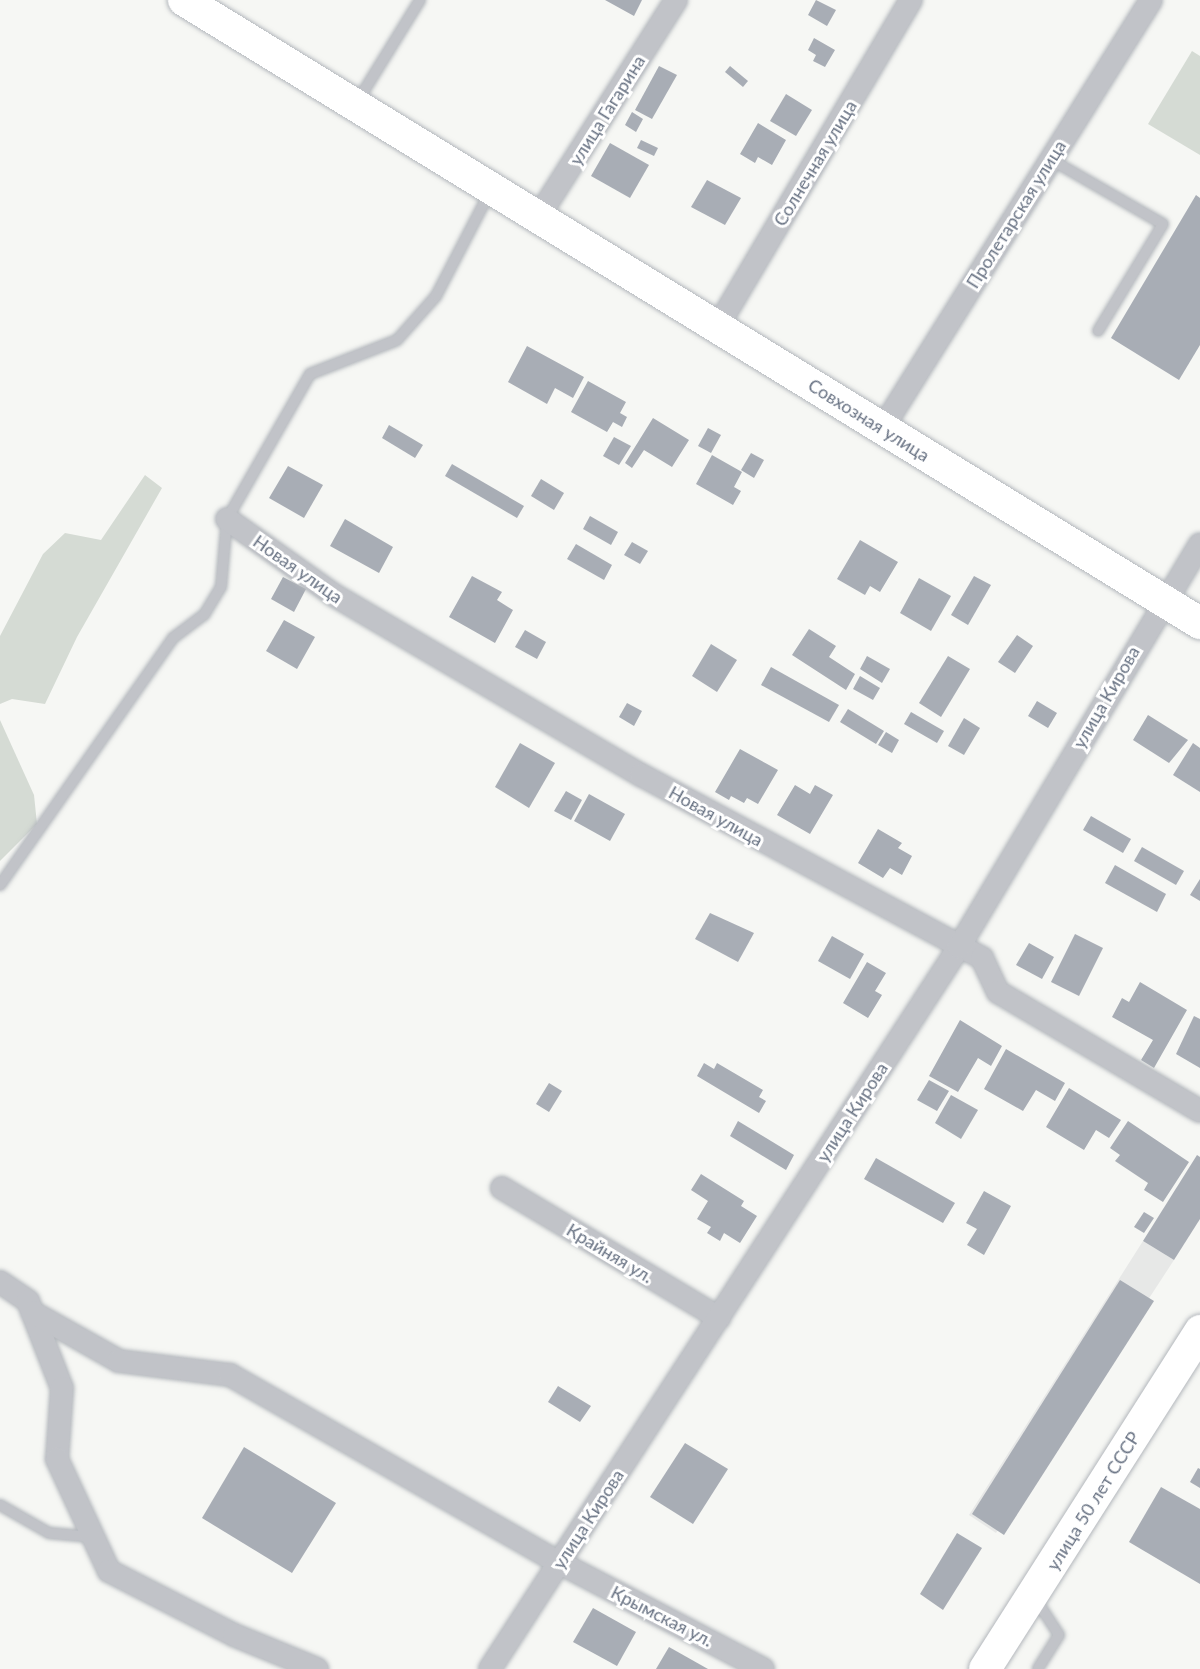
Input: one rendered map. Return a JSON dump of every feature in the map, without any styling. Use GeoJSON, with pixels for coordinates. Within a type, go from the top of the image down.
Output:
{"type":"FeatureCollection","features":[{"type":"Feature","properties":{"kind":"main road","name":"Совхозная улица"},"geometry":{"type":"LineString","coordinates":[[184,0],[537,219],[718,326],[1200,623]]}},
{"type":"Feature","properties":{"kind":"main road","name":"улица 50 лет СССР"},"geometry":{"type":"LineString","coordinates":[[985,1669],[1200,1331]]}},
{"type":"Feature","properties":{"kind":"street","name":"улица Гагарина"},"geometry":{"type":"LineString","coordinates":[[537,219],[676,0]]}},
{"type":"Feature","properties":{"kind":"street","name":"Солнечная улица"},"geometry":{"type":"LineString","coordinates":[[718,326],[911,0]]}},
{"type":"Feature","properties":{"kind":"street","name":"Пролетарская улица"},"geometry":{"type":"LineString","coordinates":[[882,429],[1151,0]]}},
{"type":"Feature","properties":{"kind":"street","name":"Новая улица"},"geometry":{"type":"LineString","coordinates":[[227,519],[334,595],[641,775],[981,958],[998,992],[1200,1111]]}},
{"type":"Feature","properties":{"kind":"street","name":"улица Кирова"},"geometry":{"type":"LineString","coordinates":[[490,1669],[959,947],[1164,600],[1200,544]]}},
{"type":"Feature","properties":{"kind":"street","name":"Крайняя ул."},"geometry":{"type":"LineString","coordinates":[[502,1188],[719,1318]]}},
{"type":"Feature","properties":{"kind":"street"},"geometry":{"type":"LineString","coordinates":[[0,1282],[28,1301],[62,1388],[57,1459],[109,1571],[234,1635],[317,1669]]}},
{"type":"Feature","properties":{"kind":"street","name":"Крымская ул."},"geometry":{"type":"LineString","coordinates":[[32,1312],[119,1361],[230,1375],[560,1563],[763,1669]]}},
{"type":"Feature","properties":{"kind":"lane"},"geometry":{"type":"LineString","coordinates":[[355,106],[420,0]]}},
{"type":"Feature","properties":{"kind":"lane"},"geometry":{"type":"LineString","coordinates":[[1050,159],[1163,225],[1098,331]]}},
{"type":"Feature","properties":{"kind":"lane"},"geometry":{"type":"LineString","coordinates":[[0,885],[173,638],[204,615],[221,587],[227,519],[310,374],[397,340],[436,296],[491,190]]}},
{"type":"Feature","properties":{"kind":"lane"},"geometry":{"type":"LineString","coordinates":[[0,1505],[49,1533],[93,1537]]}},
{"type":"Feature","properties":{"kind":"lane"},"geometry":{"type":"LineString","coordinates":[[1033,1595],[1059,1635],[1038,1669]]}},
{"type":"Feature","properties":{"kind":"shaded area"},"geometry":{"type":"Polygon","coordinates":[[[1192,51],[1200,56],[1200,155],[1148,124],[1192,51]]]}},
{"type":"Feature","properties":{"kind":"shaded area"},"geometry":{"type":"Polygon","coordinates":[[[145,475],[162,488],[77,637],[45,704],[12,699],[0,704],[0,636],[43,554],[65,533],[101,540],[145,475]]]}},
{"type":"Feature","properties":{"kind":"shaded area"},"geometry":{"type":"Polygon","coordinates":[[[0,720],[34,795],[37,824],[0,861],[0,720]]]}},
{"type":"Feature","properties":{"kind":"shaded area"},"geometry":{"type":"Polygon","coordinates":[[[1143,1241],[1174,1260],[996,1533],[969,1515],[1143,1241]]]}},
{"type":"Feature","properties":{"kind":"building"},"geometry":{"type":"Polygon","coordinates":[[[605,0],[642,0],[634,16],[605,0]]]}},
{"type":"Feature","properties":{"kind":"building"},"geometry":{"type":"Polygon","coordinates":[[[816,0],[836,10],[827,26],[808,15],[816,0]]]}},
{"type":"Feature","properties":{"kind":"building"},"geometry":{"type":"Polygon","coordinates":[[[814,38],[835,50],[825,67],[813,61],[816,55],[808,50],[814,38]]]}},
{"type":"Feature","properties":{"kind":"building"},"geometry":{"type":"Polygon","coordinates":[[[659,66],[677,75],[652,119],[635,110],[659,66]]]}},
{"type":"Feature","properties":{"kind":"building"},"geometry":{"type":"Polygon","coordinates":[[[730,66],[748,81],[743,87],[725,72],[730,66]]]}},
{"type":"Feature","properties":{"kind":"building"},"geometry":{"type":"Polygon","coordinates":[[[786,94],[812,110],[796,136],[770,121],[786,94]]]}},
{"type":"Feature","properties":{"kind":"building"},"geometry":{"type":"Polygon","coordinates":[[[632,112],[643,119],[636,132],[625,125],[632,112]]]}},
{"type":"Feature","properties":{"kind":"building"},"geometry":{"type":"Polygon","coordinates":[[[758,123],[786,140],[772,165],[758,157],[755,163],[740,154],[758,123]]]}},
{"type":"Feature","properties":{"kind":"building"},"geometry":{"type":"Polygon","coordinates":[[[641,140],[658,148],[654,156],[637,148],[641,140]]]}},
{"type":"Feature","properties":{"kind":"building"},"geometry":{"type":"Polygon","coordinates":[[[610,143],[649,165],[630,198],[591,176],[610,143]]]}},
{"type":"Feature","properties":{"kind":"building"},"geometry":{"type":"Polygon","coordinates":[[[707,180],[741,198],[725,225],[691,207],[707,180]]]}},
{"type":"Feature","properties":{"kind":"building"},"geometry":{"type":"Polygon","coordinates":[[[1196,195],[1200,198],[1200,345],[1179,380],[1111,338],[1196,195]]]}},
{"type":"Feature","properties":{"kind":"building"},"geometry":{"type":"Polygon","coordinates":[[[527,346],[584,377],[573,398],[555,388],[547,404],[508,382],[527,346]]]}},
{"type":"Feature","properties":{"kind":"building"},"geometry":{"type":"Polygon","coordinates":[[[588,381],[626,402],[620,413],[627,417],[622,427],[613,422],[607,432],[571,412],[588,381]]]}},
{"type":"Feature","properties":{"kind":"building"},"geometry":{"type":"Polygon","coordinates":[[[653,418],[689,440],[672,467],[644,450],[632,468],[625,463],[653,418]]]}},
{"type":"Feature","properties":{"kind":"building"},"geometry":{"type":"Polygon","coordinates":[[[389,425],[423,445],[415,458],[382,438],[389,425]]]}},
{"type":"Feature","properties":{"kind":"building"},"geometry":{"type":"Polygon","coordinates":[[[708,428],[721,435],[711,453],[698,446],[708,428]]]}},
{"type":"Feature","properties":{"kind":"building"},"geometry":{"type":"Polygon","coordinates":[[[614,437],[631,446],[619,465],[603,456],[614,437]]]}},
{"type":"Feature","properties":{"kind":"building"},"geometry":{"type":"Polygon","coordinates":[[[751,453],[764,460],[754,478],[741,470],[751,453]]]}},
{"type":"Feature","properties":{"kind":"building"},"geometry":{"type":"Polygon","coordinates":[[[712,455],[742,472],[734,487],[741,491],[733,505],[696,484],[712,455]]]}},
{"type":"Feature","properties":{"kind":"building"},"geometry":{"type":"Polygon","coordinates":[[[452,464],[524,506],[517,518],[445,476],[452,464]]]}},
{"type":"Feature","properties":{"kind":"building"},"geometry":{"type":"Polygon","coordinates":[[[288,466],[323,485],[304,518],[269,498],[288,466]]]}},
{"type":"Feature","properties":{"kind":"building"},"geometry":{"type":"Polygon","coordinates":[[[541,479],[564,493],[554,510],[531,496],[541,479]]]}},
{"type":"Feature","properties":{"kind":"building"},"geometry":{"type":"Polygon","coordinates":[[[590,516],[618,532],[611,545],[583,529],[590,516]]]}},
{"type":"Feature","properties":{"kind":"building"},"geometry":{"type":"Polygon","coordinates":[[[345,519],[393,547],[379,573],[330,546],[345,519]]]}},
{"type":"Feature","properties":{"kind":"building"},"geometry":{"type":"Polygon","coordinates":[[[860,540],[898,562],[880,592],[870,586],[865,595],[837,579],[860,540]]]}},
{"type":"Feature","properties":{"kind":"building"},"geometry":{"type":"Polygon","coordinates":[[[632,542],[648,551],[640,564],[624,555],[632,542]]]}},
{"type":"Feature","properties":{"kind":"building"},"geometry":{"type":"Polygon","coordinates":[[[576,544],[612,565],[604,580],[567,559],[576,544]]]}},
{"type":"Feature","properties":{"kind":"building"},"geometry":{"type":"Polygon","coordinates":[[[472,576],[502,592],[497,600],[513,610],[495,643],[449,617],[472,576]]]}},
{"type":"Feature","properties":{"kind":"building"},"geometry":{"type":"Polygon","coordinates":[[[974,576],[991,585],[968,625],[951,615],[974,576]]]}},
{"type":"Feature","properties":{"kind":"building"},"geometry":{"type":"Polygon","coordinates":[[[283,577],[306,589],[294,612],[271,599],[283,577]]]}},
{"type":"Feature","properties":{"kind":"building"},"geometry":{"type":"Polygon","coordinates":[[[919,578],[951,596],[931,631],[900,613],[919,578]]]}},
{"type":"Feature","properties":{"kind":"building"},"geometry":{"type":"Polygon","coordinates":[[[284,620],[315,637],[297,669],[266,651],[284,620]]]}},
{"type":"Feature","properties":{"kind":"building"},"geometry":{"type":"Polygon","coordinates":[[[809,629],[836,646],[829,657],[855,674],[846,690],[792,655],[809,629]]]}},
{"type":"Feature","properties":{"kind":"building"},"geometry":{"type":"Polygon","coordinates":[[[525,630],[546,642],[537,659],[515,647],[525,630]]]}},
{"type":"Feature","properties":{"kind":"building"},"geometry":{"type":"Polygon","coordinates":[[[1017,635],[1033,646],[1015,673],[998,662],[1017,635]]]}},
{"type":"Feature","properties":{"kind":"building"},"geometry":{"type":"Polygon","coordinates":[[[711,644],[737,660],[717,692],[692,676],[711,644]]]}},
{"type":"Feature","properties":{"kind":"building"},"geometry":{"type":"Polygon","coordinates":[[[867,656],[890,669],[882,683],[860,669],[867,656]]]}},
{"type":"Feature","properties":{"kind":"building"},"geometry":{"type":"Polygon","coordinates":[[[948,656],[970,669],[941,717],[919,703],[948,656]]]}},
{"type":"Feature","properties":{"kind":"building"},"geometry":{"type":"Polygon","coordinates":[[[771,667],[839,705],[829,722],[761,685],[771,667]]]}},
{"type":"Feature","properties":{"kind":"building"},"geometry":{"type":"Polygon","coordinates":[[[860,676],[880,688],[873,700],[853,689],[860,676]]]}},
{"type":"Feature","properties":{"kind":"building"},"geometry":{"type":"Polygon","coordinates":[[[1037,701],[1057,713],[1048,728],[1028,716],[1037,701]]]}},
{"type":"Feature","properties":{"kind":"building"},"geometry":{"type":"Polygon","coordinates":[[[627,703],[642,711],[634,726],[619,717],[627,703]]]}},
{"type":"Feature","properties":{"kind":"building"},"geometry":{"type":"Polygon","coordinates":[[[848,709],[884,731],[876,744],[840,722],[848,709]]]}},
{"type":"Feature","properties":{"kind":"building"},"geometry":{"type":"Polygon","coordinates":[[[911,712],[944,731],[937,743],[904,724],[911,712]]]}},
{"type":"Feature","properties":{"kind":"building"},"geometry":{"type":"Polygon","coordinates":[[[1148,715],[1188,740],[1169,763],[1133,740],[1148,715]]]}},
{"type":"Feature","properties":{"kind":"building"},"geometry":{"type":"Polygon","coordinates":[[[964,718],[980,728],[964,755],[948,746],[964,718]]]}},
{"type":"Feature","properties":{"kind":"building"},"geometry":{"type":"Polygon","coordinates":[[[886,732],[899,740],[892,753],[878,745],[886,732]]]}},
{"type":"Feature","properties":{"kind":"building"},"geometry":{"type":"Polygon","coordinates":[[[520,743],[555,763],[529,808],[495,787],[520,743]]]}},
{"type":"Feature","properties":{"kind":"building"},"geometry":{"type":"Polygon","coordinates":[[[1193,743],[1200,748],[1200,792],[1173,775],[1193,743]]]}},
{"type":"Feature","properties":{"kind":"building"},"geometry":{"type":"Polygon","coordinates":[[[740,749],[778,770],[758,804],[747,798],[744,803],[731,796],[729,800],[715,792],[740,749]]]}},
{"type":"Feature","properties":{"kind":"building"},"geometry":{"type":"Polygon","coordinates":[[[795,785],[810,794],[815,785],[833,795],[810,834],[777,815],[795,785]]]}},
{"type":"Feature","properties":{"kind":"building"},"geometry":{"type":"Polygon","coordinates":[[[566,791],[582,800],[571,820],[554,811],[566,791]]]}},
{"type":"Feature","properties":{"kind":"building"},"geometry":{"type":"Polygon","coordinates":[[[589,794],[625,814],[610,841],[574,821],[589,794]]]}},
{"type":"Feature","properties":{"kind":"building"},"geometry":{"type":"Polygon","coordinates":[[[1091,816],[1131,839],[1123,853],[1083,830],[1091,816]]]}},
{"type":"Feature","properties":{"kind":"building"},"geometry":{"type":"Polygon","coordinates":[[[878,829],[902,843],[898,848],[912,856],[902,875],[890,868],[883,878],[858,863],[878,829]]]}},
{"type":"Feature","properties":{"kind":"building"},"geometry":{"type":"Polygon","coordinates":[[[1142,847],[1184,871],[1176,885],[1134,861],[1142,847]]]}},
{"type":"Feature","properties":{"kind":"building"},"geometry":{"type":"Polygon","coordinates":[[[1115,865],[1166,894],[1157,912],[1105,883],[1115,865]]]}},
{"type":"Feature","properties":{"kind":"building"},"geometry":{"type":"Polygon","coordinates":[[[1200,879],[1200,901],[1190,895],[1200,879]]]}},
{"type":"Feature","properties":{"kind":"building"},"geometry":{"type":"Polygon","coordinates":[[[710,913],[754,933],[738,962],[695,939],[710,913]]]}},
{"type":"Feature","properties":{"kind":"building"},"geometry":{"type":"Polygon","coordinates":[[[1075,934],[1103,948],[1079,996],[1051,982],[1075,934]]]}},
{"type":"Feature","properties":{"kind":"building"},"geometry":{"type":"Polygon","coordinates":[[[832,936],[864,954],[850,979],[818,961],[832,936]]]}},
{"type":"Feature","properties":{"kind":"building"},"geometry":{"type":"Polygon","coordinates":[[[1029,943],[1054,957],[1042,979],[1016,965],[1029,943]]]}},
{"type":"Feature","properties":{"kind":"building"},"geometry":{"type":"Polygon","coordinates":[[[867,962],[886,973],[875,991],[882,995],[868,1018],[843,1003],[867,962]]]}},
{"type":"Feature","properties":{"kind":"building"},"geometry":{"type":"Polygon","coordinates":[[[1140,982],[1187,1010],[1154,1068],[1141,1060],[1153,1040],[1112,1017],[1122,998],[1129,1002],[1140,982]]]}},
{"type":"Feature","properties":{"kind":"building"},"geometry":{"type":"Polygon","coordinates":[[[1194,1016],[1200,1019],[1200,1068],[1176,1054],[1194,1016]]]}},
{"type":"Feature","properties":{"kind":"building"},"geometry":{"type":"Polygon","coordinates":[[[960,1020],[1002,1046],[991,1066],[978,1058],[958,1092],[929,1076],[960,1020]]]}},
{"type":"Feature","properties":{"kind":"building"},"geometry":{"type":"Polygon","coordinates":[[[1006,1049],[1065,1083],[1055,1101],[1036,1090],[1023,1111],[984,1089],[1006,1049]]]}},
{"type":"Feature","properties":{"kind":"building"},"geometry":{"type":"Polygon","coordinates":[[[704,1063],[714,1069],[717,1063],[763,1090],[759,1097],[766,1101],[759,1113],[697,1076],[704,1063]]]}},
{"type":"Feature","properties":{"kind":"building"},"geometry":{"type":"Polygon","coordinates":[[[929,1080],[949,1091],[937,1111],[917,1100],[929,1080]]]}},
{"type":"Feature","properties":{"kind":"building"},"geometry":{"type":"Polygon","coordinates":[[[549,1083],[562,1091],[549,1112],[536,1104],[549,1083]]]}},
{"type":"Feature","properties":{"kind":"building"},"geometry":{"type":"Polygon","coordinates":[[[1069,1088],[1121,1120],[1109,1138],[1096,1130],[1084,1150],[1046,1127],[1069,1088]]]}},
{"type":"Feature","properties":{"kind":"building"},"geometry":{"type":"Polygon","coordinates":[[[951,1095],[978,1110],[961,1139],[935,1123],[951,1095]]]}},
{"type":"Feature","properties":{"kind":"building"},"geometry":{"type":"Polygon","coordinates":[[[738,1121],[794,1155],[786,1170],[730,1136],[738,1121]]]}},
{"type":"Feature","properties":{"kind":"building"},"geometry":{"type":"Polygon","coordinates":[[[1128,1121],[1189,1162],[1163,1202],[1144,1190],[1148,1183],[1115,1161],[1120,1155],[1110,1148],[1128,1121]]]}},
{"type":"Feature","properties":{"kind":"building"},"geometry":{"type":"Polygon","coordinates":[[[1197,1155],[1200,1157],[1200,1219],[1174,1260],[1143,1241],[1197,1155]]]}},
{"type":"Feature","properties":{"kind":"building"},"geometry":{"type":"Polygon","coordinates":[[[876,1158],[955,1203],[943,1223],[864,1179],[876,1158]]]}},
{"type":"Feature","properties":{"kind":"building"},"geometry":{"type":"Polygon","coordinates":[[[701,1174],[744,1201],[741,1206],[757,1216],[740,1243],[724,1233],[720,1241],[707,1233],[711,1227],[697,1219],[708,1201],[691,1190],[701,1174]]]}},
{"type":"Feature","properties":{"kind":"building"},"geometry":{"type":"Polygon","coordinates":[[[984,1191],[1011,1206],[984,1255],[967,1245],[977,1229],[966,1223],[984,1191]]]}},
{"type":"Feature","properties":{"kind":"building"},"geometry":{"type":"Polygon","coordinates":[[[1144,1212],[1154,1218],[1144,1233],[1134,1227],[1144,1212]]]}},
{"type":"Feature","properties":{"kind":"building"},"geometry":{"type":"Polygon","coordinates":[[[1120,1280],[1154,1301],[1004,1535],[972,1514],[1120,1280]]]}},
{"type":"Feature","properties":{"kind":"building"},"geometry":{"type":"Polygon","coordinates":[[[558,1386],[591,1406],[580,1422],[548,1402],[558,1386]]]}},
{"type":"Feature","properties":{"kind":"building"},"geometry":{"type":"Polygon","coordinates":[[[685,1443],[728,1469],[693,1524],[650,1497],[685,1443]]]}},
{"type":"Feature","properties":{"kind":"building"},"geometry":{"type":"Polygon","coordinates":[[[244,1447],[336,1503],[292,1573],[202,1518],[244,1447]]]}},
{"type":"Feature","properties":{"kind":"building"},"geometry":{"type":"Polygon","coordinates":[[[1198,1468],[1200,1469],[1200,1488],[1190,1482],[1198,1468]]]}},
{"type":"Feature","properties":{"kind":"building"},"geometry":{"type":"Polygon","coordinates":[[[1161,1487],[1200,1509],[1200,1584],[1129,1542],[1161,1487]]]}},
{"type":"Feature","properties":{"kind":"building"},"geometry":{"type":"Polygon","coordinates":[[[957,1533],[982,1548],[943,1610],[920,1594],[957,1533]]]}},
{"type":"Feature","properties":{"kind":"building"},"geometry":{"type":"Polygon","coordinates":[[[593,1608],[636,1632],[617,1666],[573,1642],[593,1608]]]}},
{"type":"Feature","properties":{"kind":"building"},"geometry":{"type":"Polygon","coordinates":[[[669,1647],[708,1669],[656,1669],[669,1647]]]}}]}
